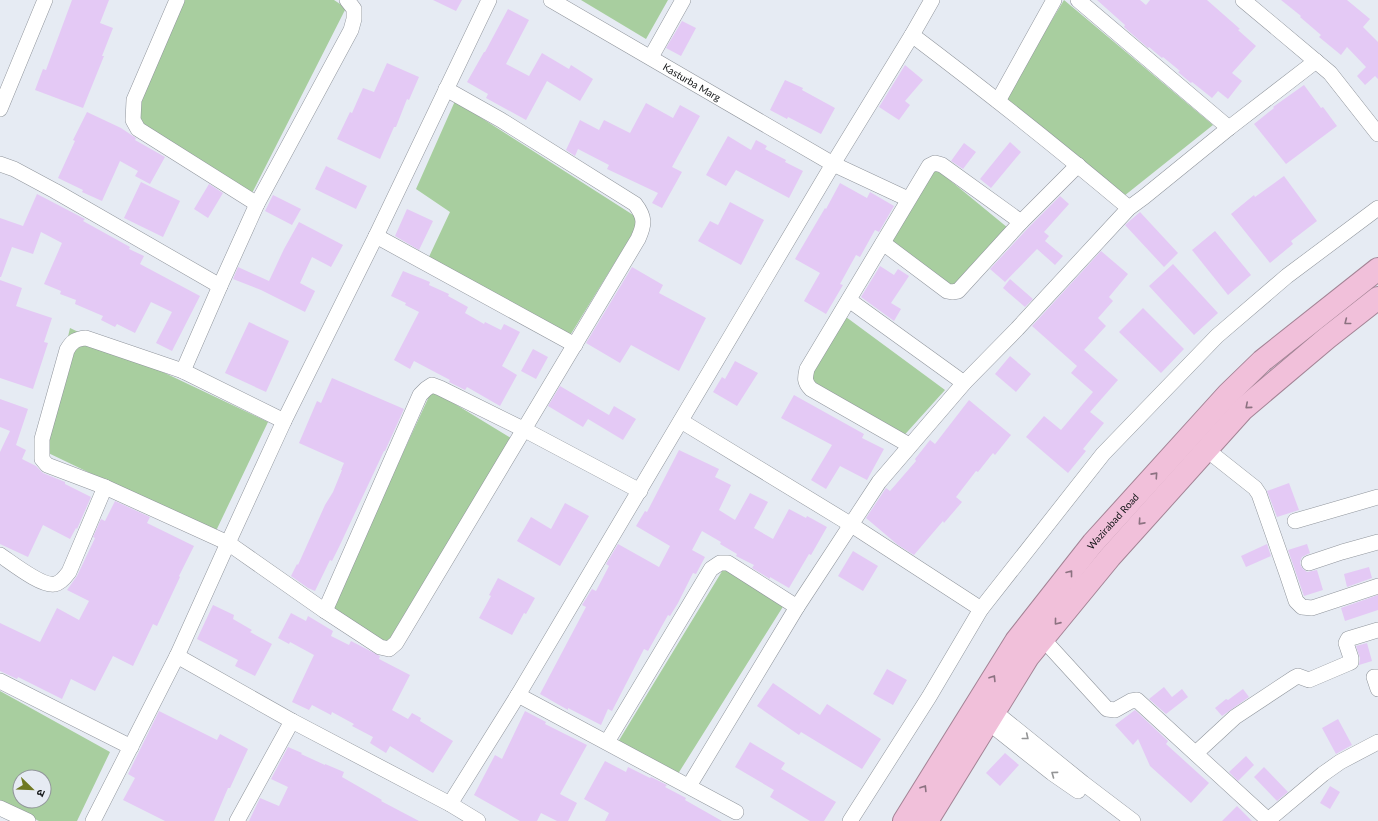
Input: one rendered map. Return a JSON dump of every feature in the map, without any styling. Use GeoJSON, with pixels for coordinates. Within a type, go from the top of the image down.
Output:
{"type":"FeatureCollection","features":[{"type":"Feature","properties":{"kind":"highway","name":"Wazirabad Road"},"geometry":{"type":"LineString","coordinates":[[904,821],[1016,641],[1093,543],[1228,394],[1262,361],[1378,269]]}},
{"type":"Feature","properties":{"kind":"highway"},"geometry":{"type":"LineString","coordinates":[[927,821],[1028,657],[1110,557],[1243,409],[1327,338],[1378,298]]}},
{"type":"Feature","properties":{"kind":"street"},"geometry":{"type":"LineString","coordinates":[[0,109],[45,0]]}},
{"type":"Feature","properties":{"kind":"street"},"geometry":{"type":"LineString","coordinates":[[177,0],[134,100],[133,120],[138,129],[257,204]]}},
{"type":"Feature","properties":{"kind":"street"},"geometry":{"type":"LineString","coordinates":[[183,371],[257,204],[351,30],[354,19],[354,8],[347,0]]}},
{"type":"Feature","properties":{"kind":"street"},"geometry":{"type":"LineString","coordinates":[[93,821],[177,656],[284,421],[376,236],[489,0]]}},
{"type":"Feature","properties":{"kind":"street","name":"Kasturba Marg"},"geometry":{"type":"LineString","coordinates":[[551,0],[833,164],[908,199]]}},
{"type":"Feature","properties":{"kind":"street"},"geometry":{"type":"LineString","coordinates":[[651,57],[683,0]]}},
{"type":"Feature","properties":{"kind":"street"},"geometry":{"type":"LineString","coordinates":[[450,804],[518,695],[932,0]]}},
{"type":"Feature","properties":{"kind":"street"},"geometry":{"type":"LineString","coordinates":[[998,101],[1054,0]]}},
{"type":"Feature","properties":{"kind":"street"},"geometry":{"type":"LineString","coordinates":[[1078,0],[1229,128]]}},
{"type":"Feature","properties":{"kind":"street"},"geometry":{"type":"LineString","coordinates":[[1243,0],[1330,73],[1378,134]]}},
{"type":"Feature","properties":{"kind":"street"},"geometry":{"type":"LineString","coordinates":[[912,35],[998,101],[1129,208]]}},
{"type":"Feature","properties":{"kind":"street"},"geometry":{"type":"LineString","coordinates":[[689,786],[797,607],[850,524],[879,482],[910,445],[964,383],[1017,329],[1129,208],[1316,61]]}},
{"type":"Feature","properties":{"kind":"street"},"geometry":{"type":"LineString","coordinates":[[284,421],[183,371],[86,338],[78,339],[72,342],[67,350],[42,439],[42,459],[47,464],[105,487],[228,543],[325,611],[380,647],[389,649],[396,642],[525,430],[643,230],[644,220],[640,210],[635,204],[501,120],[446,89]]}},
{"type":"Feature","properties":{"kind":"street"},"geometry":{"type":"LineString","coordinates":[[910,445],[811,389],[806,385],[805,378],[807,369],[929,166],[935,163],[942,165],[1021,222]]}},
{"type":"Feature","properties":{"kind":"street"},"geometry":{"type":"LineString","coordinates":[[0,164],[14,169],[55,191],[220,286]]}},
{"type":"Feature","properties":{"kind":"street"},"geometry":{"type":"LineString","coordinates":[[882,243],[947,291],[958,291],[1021,222],[1078,165]]}},
{"type":"Feature","properties":{"kind":"street"},"geometry":{"type":"LineString","coordinates":[[850,821],[929,697],[981,609],[1103,454],[1217,336],[1287,276],[1378,208]]}},
{"type":"Feature","properties":{"kind":"street"},"geometry":{"type":"LineString","coordinates":[[376,236],[575,345]]}},
{"type":"Feature","properties":{"kind":"street"},"geometry":{"type":"LineString","coordinates":[[849,300],[964,383]]}},
{"type":"Feature","properties":{"kind":"street"},"geometry":{"type":"LineString","coordinates":[[325,611],[420,395],[426,388],[432,385],[525,430],[640,491]]}},
{"type":"Feature","properties":{"kind":"street"},"geometry":{"type":"LineString","coordinates":[[681,420],[850,524],[981,609]]}},
{"type":"Feature","properties":{"kind":"street"},"geometry":{"type":"LineString","coordinates":[[1206,450],[1255,488],[1259,494],[1296,601],[1302,607],[1312,608],[1378,586]]}},
{"type":"Feature","properties":{"kind":"street"},"geometry":{"type":"LineString","coordinates":[[0,555],[39,581],[47,584],[56,584],[63,580],[69,572],[105,487]]}},
{"type":"Feature","properties":{"kind":"street"},"geometry":{"type":"LineString","coordinates":[[1296,521],[1378,497]]}},
{"type":"Feature","properties":{"kind":"street"},"geometry":{"type":"LineString","coordinates":[[1309,563],[1378,542]]}},
{"type":"Feature","properties":{"kind":"street"},"geometry":{"type":"LineString","coordinates":[[607,742],[711,569],[720,563],[728,564],[797,607]]}},
{"type":"Feature","properties":{"kind":"street"},"geometry":{"type":"LineString","coordinates":[[1196,753],[1235,717],[1294,678],[1298,676],[1310,680],[1351,662],[1346,643],[1348,639],[1378,630]]}},
{"type":"Feature","properties":{"kind":"street"},"geometry":{"type":"LineString","coordinates":[[1043,639],[1107,709],[1115,710],[1131,701],[1137,700],[1268,820],[1323,774],[1340,762],[1378,742]]}},
{"type":"Feature","properties":{"kind":"street"},"geometry":{"type":"LineString","coordinates":[[177,656],[292,721],[450,804],[478,821]]}},
{"type":"Feature","properties":{"kind":"street"},"geometry":{"type":"LineString","coordinates":[[1378,677],[1374,677],[1378,689]]}},
{"type":"Feature","properties":{"kind":"street"},"geometry":{"type":"LineString","coordinates":[[0,681],[131,747]]}},
{"type":"Feature","properties":{"kind":"street"},"geometry":{"type":"LineString","coordinates":[[518,695],[736,812]]}},
{"type":"Feature","properties":{"kind":"street"},"geometry":{"type":"LineString","coordinates":[[992,717],[1052,773],[1119,821]]}},
{"type":"Feature","properties":{"kind":"street"},"geometry":{"type":"LineString","coordinates":[[992,717],[1133,821]]}},
{"type":"Feature","properties":{"kind":"street"},"geometry":{"type":"LineString","coordinates":[[237,821],[292,721]]}},
{"type":"Feature","properties":{"kind":"street"},"geometry":{"type":"LineString","coordinates":[[0,808],[28,821]]}},
{"type":"Feature","properties":{"kind":"green space"},"geometry":{"type":"Polygon","coordinates":[[[182,0],[334,0],[346,8],[249,199],[129,119],[182,0]]]}},
{"type":"Feature","properties":{"kind":"green space"},"geometry":{"type":"Polygon","coordinates":[[[581,0],[668,0],[646,39],[581,0]]]}},
{"type":"Feature","properties":{"kind":"green space"},"geometry":{"type":"Polygon","coordinates":[[[1064,0],[1213,125],[1124,196],[1003,101],[1064,0]]]}},
{"type":"Feature","properties":{"kind":"green space"},"geometry":{"type":"Polygon","coordinates":[[[455,101],[641,220],[566,342],[427,261],[450,212],[416,189],[455,101]]]}},
{"type":"Feature","properties":{"kind":"green space"},"geometry":{"type":"Polygon","coordinates":[[[935,168],[1008,228],[948,295],[890,245],[935,168]]]}},
{"type":"Feature","properties":{"kind":"green space"},"geometry":{"type":"Polygon","coordinates":[[[846,317],[945,390],[899,441],[806,382],[846,317]]]}},
{"type":"Feature","properties":{"kind":"green space"},"geometry":{"type":"Polygon","coordinates":[[[70,328],[268,422],[215,533],[42,450],[70,328]]]}},
{"type":"Feature","properties":{"kind":"green space"},"geometry":{"type":"Polygon","coordinates":[[[432,390],[511,438],[386,645],[329,613],[432,390]]]}},
{"type":"Feature","properties":{"kind":"green space"},"geometry":{"type":"Polygon","coordinates":[[[724,568],[784,605],[676,777],[618,742],[724,568]]]}},
{"type":"Feature","properties":{"kind":"green space"},"geometry":{"type":"Polygon","coordinates":[[[0,691],[110,752],[77,821],[39,821],[14,809],[52,809],[52,769],[12,769],[12,808],[0,802],[0,691]]]}},
{"type":"Feature","properties":{"kind":"building"},"geometry":{"type":"Polygon","coordinates":[[[72,0],[109,0],[100,23],[113,28],[102,56],[104,56],[83,108],[35,90],[43,69],[46,70],[72,0]]]}},
{"type":"Feature","properties":{"kind":"building"},"geometry":{"type":"Polygon","coordinates":[[[433,0],[462,0],[456,11],[433,0]]]}},
{"type":"Feature","properties":{"kind":"building"},"geometry":{"type":"Polygon","coordinates":[[[1097,0],[1140,0],[1146,5],[1150,0],[1207,0],[1240,29],[1238,30],[1256,46],[1232,73],[1242,81],[1228,99],[1218,91],[1212,98],[1192,82],[1191,83],[1178,72],[1180,71],[1163,57],[1162,58],[1149,47],[1148,48],[1097,0]]]}},
{"type":"Feature","properties":{"kind":"building"},"geometry":{"type":"Polygon","coordinates":[[[1281,0],[1347,0],[1370,19],[1363,27],[1378,42],[1378,79],[1375,76],[1365,85],[1357,76],[1366,67],[1347,47],[1341,55],[1319,37],[1321,35],[1300,17],[1301,16],[1281,0]]]}},
{"type":"Feature","properties":{"kind":"building"},"geometry":{"type":"Polygon","coordinates":[[[508,9],[529,20],[506,64],[529,76],[542,53],[569,69],[571,65],[593,79],[580,101],[547,81],[526,120],[486,98],[488,94],[467,82],[508,9]]]}},
{"type":"Feature","properties":{"kind":"building"},"geometry":{"type":"Polygon","coordinates":[[[682,21],[696,28],[681,56],[666,48],[682,21]]]}},
{"type":"Feature","properties":{"kind":"building"},"geometry":{"type":"Polygon","coordinates":[[[387,63],[419,77],[409,100],[407,99],[396,127],[394,127],[380,159],[337,139],[350,112],[352,113],[363,88],[374,92],[387,63]]]}},
{"type":"Feature","properties":{"kind":"building"},"geometry":{"type":"Polygon","coordinates":[[[905,65],[923,80],[905,101],[910,105],[899,120],[879,107],[905,65]]]}},
{"type":"Feature","properties":{"kind":"building"},"geometry":{"type":"Polygon","coordinates":[[[785,80],[803,88],[802,90],[835,108],[821,134],[788,117],[787,119],[770,110],[785,80]]]}},
{"type":"Feature","properties":{"kind":"building"},"geometry":{"type":"Polygon","coordinates":[[[1304,85],[1337,126],[1286,164],[1254,124],[1274,108],[1273,107],[1304,85]]]}},
{"type":"Feature","properties":{"kind":"building"},"geometry":{"type":"Polygon","coordinates":[[[646,103],[673,118],[680,105],[700,116],[672,167],[682,172],[662,208],[652,203],[658,193],[607,169],[609,165],[578,149],[575,156],[566,150],[580,120],[599,130],[604,120],[630,133],[646,103]]]}},
{"type":"Feature","properties":{"kind":"building"},"geometry":{"type":"Polygon","coordinates":[[[87,112],[121,128],[136,138],[135,140],[165,157],[150,184],[135,176],[138,171],[120,161],[102,201],[82,192],[83,190],[58,178],[75,141],[73,140],[87,112]]]}},
{"type":"Feature","properties":{"kind":"building"},"geometry":{"type":"Polygon","coordinates":[[[728,136],[751,150],[756,140],[767,146],[765,149],[786,160],[785,162],[803,171],[789,198],[736,170],[726,186],[706,175],[728,136]]]}},
{"type":"Feature","properties":{"kind":"building"},"geometry":{"type":"Polygon","coordinates":[[[1010,142],[1021,152],[991,188],[980,179],[1010,142]]]}},
{"type":"Feature","properties":{"kind":"building"},"geometry":{"type":"Polygon","coordinates":[[[964,143],[976,152],[963,169],[951,161],[964,143]]]}},
{"type":"Feature","properties":{"kind":"building"},"geometry":{"type":"Polygon","coordinates":[[[326,166],[367,186],[356,209],[315,189],[326,166]]]}},
{"type":"Feature","properties":{"kind":"building"},"geometry":{"type":"Polygon","coordinates":[[[1284,176],[1317,221],[1291,241],[1293,244],[1270,263],[1231,214],[1254,195],[1255,197],[1284,176]]]}},
{"type":"Feature","properties":{"kind":"building"},"geometry":{"type":"Polygon","coordinates":[[[141,182],[180,201],[163,237],[124,218],[141,182]]]}},
{"type":"Feature","properties":{"kind":"building"},"geometry":{"type":"Polygon","coordinates":[[[840,183],[867,198],[870,192],[894,206],[879,232],[875,230],[860,257],[856,255],[840,284],[843,285],[826,314],[804,301],[820,273],[795,259],[825,208],[826,209],[840,183]]]}},
{"type":"Feature","properties":{"kind":"building"},"geometry":{"type":"Polygon","coordinates":[[[209,184],[223,193],[208,218],[194,209],[209,184]]]}},
{"type":"Feature","properties":{"kind":"building"},"geometry":{"type":"Polygon","coordinates":[[[37,194],[85,219],[83,221],[130,247],[129,249],[144,256],[140,264],[200,296],[172,351],[156,343],[172,312],[151,302],[135,333],[117,324],[115,327],[101,320],[103,316],[75,304],[76,300],[60,294],[61,291],[44,284],[62,243],[41,232],[33,254],[12,247],[0,277],[0,218],[23,226],[37,194]]]}},
{"type":"Feature","properties":{"kind":"building"},"geometry":{"type":"Polygon","coordinates":[[[273,195],[301,209],[292,225],[265,211],[273,195]]]}},
{"type":"Feature","properties":{"kind":"building"},"geometry":{"type":"Polygon","coordinates":[[[1060,196],[1069,204],[1044,232],[1049,236],[1045,241],[1063,256],[1055,265],[1037,249],[1005,282],[990,269],[1060,196]]]}},
{"type":"Feature","properties":{"kind":"building"},"geometry":{"type":"Polygon","coordinates":[[[730,202],[764,220],[741,265],[698,241],[710,221],[718,225],[730,202]]]}},
{"type":"Feature","properties":{"kind":"building"},"geometry":{"type":"Polygon","coordinates":[[[407,209],[433,221],[419,250],[395,236],[407,209]]]}},
{"type":"Feature","properties":{"kind":"building"},"geometry":{"type":"Polygon","coordinates":[[[1140,212],[1178,253],[1164,267],[1125,225],[1140,212]]]}},
{"type":"Feature","properties":{"kind":"building"},"geometry":{"type":"Polygon","coordinates":[[[299,222],[343,245],[331,267],[312,257],[300,283],[315,291],[305,312],[261,290],[233,279],[238,267],[269,281],[299,222]]]}},
{"type":"Feature","properties":{"kind":"building"},"geometry":{"type":"Polygon","coordinates":[[[1215,231],[1251,275],[1228,295],[1192,250],[1215,231]]]}},
{"type":"Feature","properties":{"kind":"building"},"geometry":{"type":"Polygon","coordinates":[[[1101,251],[1128,274],[1109,297],[1113,301],[1098,318],[1106,326],[1084,350],[1118,380],[1090,412],[1104,423],[1083,449],[1086,451],[1068,473],[1026,437],[1044,416],[1061,430],[1093,392],[1071,373],[1077,366],[1032,326],[1101,251]]]}},
{"type":"Feature","properties":{"kind":"building"},"geometry":{"type":"Polygon","coordinates":[[[1173,264],[1218,313],[1194,335],[1149,286],[1173,264]]]}},
{"type":"Feature","properties":{"kind":"building"},"geometry":{"type":"Polygon","coordinates":[[[880,266],[894,275],[898,269],[909,276],[891,303],[901,309],[894,321],[861,297],[880,266]]]}},
{"type":"Feature","properties":{"kind":"building"},"geometry":{"type":"Polygon","coordinates":[[[632,267],[663,285],[659,293],[706,318],[679,371],[631,345],[620,363],[586,343],[632,267]]]}},
{"type":"Feature","properties":{"kind":"building"},"geometry":{"type":"Polygon","coordinates":[[[403,271],[430,282],[429,285],[449,294],[448,296],[468,307],[465,313],[484,324],[485,322],[501,330],[504,324],[520,332],[502,366],[517,375],[500,406],[467,387],[465,390],[449,382],[450,380],[414,361],[410,369],[394,360],[419,312],[405,305],[406,303],[391,296],[403,271]]]}},
{"type":"Feature","properties":{"kind":"building"},"geometry":{"type":"Polygon","coordinates":[[[1010,279],[1033,299],[1025,307],[1003,288],[1010,279]]]}},
{"type":"Feature","properties":{"kind":"building"},"geometry":{"type":"Polygon","coordinates":[[[0,280],[22,288],[16,306],[52,318],[44,342],[48,343],[33,389],[0,378],[0,280]]]}},
{"type":"Feature","properties":{"kind":"building"},"geometry":{"type":"Polygon","coordinates":[[[1143,308],[1184,349],[1161,373],[1119,332],[1143,308]]]}},
{"type":"Feature","properties":{"kind":"building"},"geometry":{"type":"Polygon","coordinates":[[[249,322],[289,341],[266,392],[225,373],[249,322]]]}},
{"type":"Feature","properties":{"kind":"building"},"geometry":{"type":"Polygon","coordinates":[[[533,349],[548,357],[536,379],[521,371],[533,349]]]}},
{"type":"Feature","properties":{"kind":"building"},"geometry":{"type":"Polygon","coordinates":[[[1010,356],[1031,374],[1016,392],[995,374],[1010,356]]]}},
{"type":"Feature","properties":{"kind":"building"},"geometry":{"type":"Polygon","coordinates":[[[735,361],[758,373],[737,406],[713,392],[722,377],[725,379],[735,361]]]}},
{"type":"Feature","properties":{"kind":"building"},"geometry":{"type":"Polygon","coordinates":[[[332,378],[404,409],[339,547],[332,561],[330,560],[315,591],[291,576],[297,564],[298,565],[325,505],[333,492],[344,463],[299,443],[317,401],[321,403],[332,378]]]}},
{"type":"Feature","properties":{"kind":"building"},"geometry":{"type":"Polygon","coordinates":[[[560,386],[609,415],[614,406],[636,419],[623,440],[588,419],[583,427],[548,406],[560,386]]]}},
{"type":"Feature","properties":{"kind":"building"},"geometry":{"type":"Polygon","coordinates":[[[794,395],[864,434],[862,438],[884,449],[867,480],[840,466],[826,489],[811,480],[832,445],[781,418],[794,395]]]}},
{"type":"Feature","properties":{"kind":"building"},"geometry":{"type":"Polygon","coordinates":[[[0,399],[28,409],[16,445],[26,450],[22,459],[36,466],[43,473],[65,482],[65,484],[91,497],[77,529],[76,528],[70,539],[43,525],[28,557],[0,544],[0,452],[10,431],[0,427],[0,399]]]}},
{"type":"Feature","properties":{"kind":"building"},"geometry":{"type":"Polygon","coordinates":[[[969,400],[1011,435],[995,455],[993,453],[978,472],[976,471],[956,497],[962,502],[944,523],[943,521],[914,555],[898,545],[866,518],[886,488],[890,491],[916,461],[915,459],[930,440],[935,444],[969,400]]]}},
{"type":"Feature","properties":{"kind":"building"},"geometry":{"type":"Polygon","coordinates":[[[679,450],[719,469],[715,477],[731,485],[719,510],[735,520],[750,493],[768,502],[754,528],[773,539],[789,509],[806,518],[807,516],[827,527],[811,555],[809,554],[789,588],[752,568],[754,565],[736,556],[737,554],[720,544],[721,542],[702,531],[692,550],[705,557],[696,574],[693,573],[678,603],[670,616],[668,615],[648,651],[644,649],[612,711],[608,709],[601,725],[568,708],[568,710],[540,694],[586,607],[582,605],[592,589],[596,591],[609,566],[606,564],[618,544],[659,567],[670,546],[636,526],[645,511],[647,512],[679,450]]]}},
{"type":"Feature","properties":{"kind":"building"},"geometry":{"type":"Polygon","coordinates":[[[1289,483],[1299,510],[1277,517],[1267,491],[1289,483]]]}},
{"type":"Feature","properties":{"kind":"building"},"geometry":{"type":"Polygon","coordinates":[[[115,501],[150,517],[147,523],[194,546],[157,626],[153,624],[133,666],[113,656],[95,691],[71,679],[62,699],[18,677],[17,679],[0,671],[0,623],[40,642],[57,608],[79,620],[89,601],[67,590],[77,576],[95,538],[93,537],[101,519],[105,521],[115,501]]]}},
{"type":"Feature","properties":{"kind":"building"},"geometry":{"type":"Polygon","coordinates":[[[565,503],[589,516],[560,566],[517,541],[531,517],[551,529],[565,503]]]}},
{"type":"Feature","properties":{"kind":"building"},"geometry":{"type":"Polygon","coordinates":[[[1267,544],[1271,556],[1246,567],[1241,556],[1267,544]]]}},
{"type":"Feature","properties":{"kind":"building"},"geometry":{"type":"Polygon","coordinates":[[[1307,544],[1310,553],[1302,557],[1300,562],[1301,566],[1307,572],[1317,570],[1323,590],[1304,596],[1288,550],[1307,544]]]}},
{"type":"Feature","properties":{"kind":"building"},"geometry":{"type":"Polygon","coordinates":[[[853,551],[878,566],[863,591],[838,576],[853,551]]]}},
{"type":"Feature","properties":{"kind":"building"},"geometry":{"type":"Polygon","coordinates":[[[1369,567],[1372,578],[1347,587],[1344,574],[1369,567]]]}},
{"type":"Feature","properties":{"kind":"building"},"geometry":{"type":"Polygon","coordinates":[[[498,578],[535,598],[526,614],[524,613],[512,635],[479,618],[491,596],[489,595],[498,578]]]}},
{"type":"Feature","properties":{"kind":"building"},"geometry":{"type":"Polygon","coordinates":[[[1378,595],[1378,610],[1345,621],[1341,608],[1378,595]]]}},
{"type":"Feature","properties":{"kind":"building"},"geometry":{"type":"Polygon","coordinates":[[[213,605],[234,615],[233,619],[252,630],[250,632],[272,644],[255,676],[235,666],[238,660],[197,639],[213,605]]]}},
{"type":"Feature","properties":{"kind":"building"},"geometry":{"type":"Polygon","coordinates":[[[291,613],[306,621],[308,616],[333,631],[331,636],[349,645],[351,641],[380,656],[379,659],[410,675],[392,710],[408,719],[412,713],[421,718],[420,721],[453,741],[433,773],[390,746],[386,753],[370,743],[373,737],[352,726],[354,724],[332,712],[331,715],[312,705],[309,710],[292,702],[314,655],[290,642],[289,644],[278,638],[291,613]]]}},
{"type":"Feature","properties":{"kind":"building"},"geometry":{"type":"Polygon","coordinates":[[[1367,643],[1372,661],[1359,665],[1360,658],[1356,646],[1367,643]]]}},
{"type":"Feature","properties":{"kind":"building"},"geometry":{"type":"Polygon","coordinates":[[[887,669],[907,680],[893,705],[873,694],[887,669]]]}},
{"type":"Feature","properties":{"kind":"building"},"geometry":{"type":"Polygon","coordinates":[[[773,683],[820,715],[827,704],[881,739],[862,769],[801,732],[799,735],[757,706],[773,683]]]}},
{"type":"Feature","properties":{"kind":"building"},"geometry":{"type":"Polygon","coordinates":[[[1164,687],[1172,697],[1182,689],[1188,697],[1166,714],[1149,699],[1164,687]]]}},
{"type":"Feature","properties":{"kind":"building"},"geometry":{"type":"Polygon","coordinates":[[[1243,689],[1249,697],[1222,716],[1215,708],[1226,699],[1228,700],[1243,689]]]}},
{"type":"Feature","properties":{"kind":"building"},"geometry":{"type":"Polygon","coordinates":[[[1135,710],[1168,741],[1166,744],[1209,783],[1191,803],[1150,766],[1138,739],[1133,745],[1115,725],[1135,710]]]}},
{"type":"Feature","properties":{"kind":"building"},"geometry":{"type":"Polygon","coordinates":[[[159,711],[217,740],[220,734],[248,749],[230,788],[228,788],[214,821],[165,821],[123,800],[135,778],[128,774],[159,711]]]}},
{"type":"Feature","properties":{"kind":"building"},"geometry":{"type":"Polygon","coordinates":[[[525,711],[546,722],[545,724],[587,745],[560,794],[577,803],[568,821],[557,821],[541,813],[537,821],[520,821],[474,795],[495,755],[502,759],[525,711]]]}},
{"type":"Feature","properties":{"kind":"building"},"geometry":{"type":"Polygon","coordinates":[[[1338,719],[1352,745],[1336,754],[1322,728],[1338,719]]]}},
{"type":"Feature","properties":{"kind":"building"},"geometry":{"type":"Polygon","coordinates":[[[750,742],[785,763],[781,769],[836,802],[824,821],[810,821],[770,797],[774,790],[735,767],[750,742]]]}},
{"type":"Feature","properties":{"kind":"building"},"geometry":{"type":"Polygon","coordinates":[[[288,747],[325,765],[344,772],[342,777],[382,800],[381,801],[419,821],[249,821],[260,798],[279,806],[288,787],[271,779],[288,747]]]}},
{"type":"Feature","properties":{"kind":"building"},"geometry":{"type":"Polygon","coordinates":[[[1005,753],[1019,765],[1000,786],[986,773],[1005,753]]]}},
{"type":"Feature","properties":{"kind":"building"},"geometry":{"type":"Polygon","coordinates":[[[1246,756],[1254,765],[1238,781],[1229,772],[1246,756]]]}},
{"type":"Feature","properties":{"kind":"building"},"geometry":{"type":"Polygon","coordinates":[[[605,761],[626,772],[628,767],[667,785],[665,787],[686,798],[685,800],[722,821],[605,821],[609,813],[584,799],[605,761]]]}},
{"type":"Feature","properties":{"kind":"building"},"geometry":{"type":"Polygon","coordinates":[[[1264,767],[1288,792],[1277,801],[1254,777],[1264,767]]]}},
{"type":"Feature","properties":{"kind":"building"},"geometry":{"type":"Polygon","coordinates":[[[1330,786],[1340,792],[1330,809],[1320,803],[1330,786]]]}},
{"type":"Feature","properties":{"kind":"building"},"geometry":{"type":"Polygon","coordinates":[[[1237,806],[1252,821],[1222,821],[1237,806]]]}}]}
